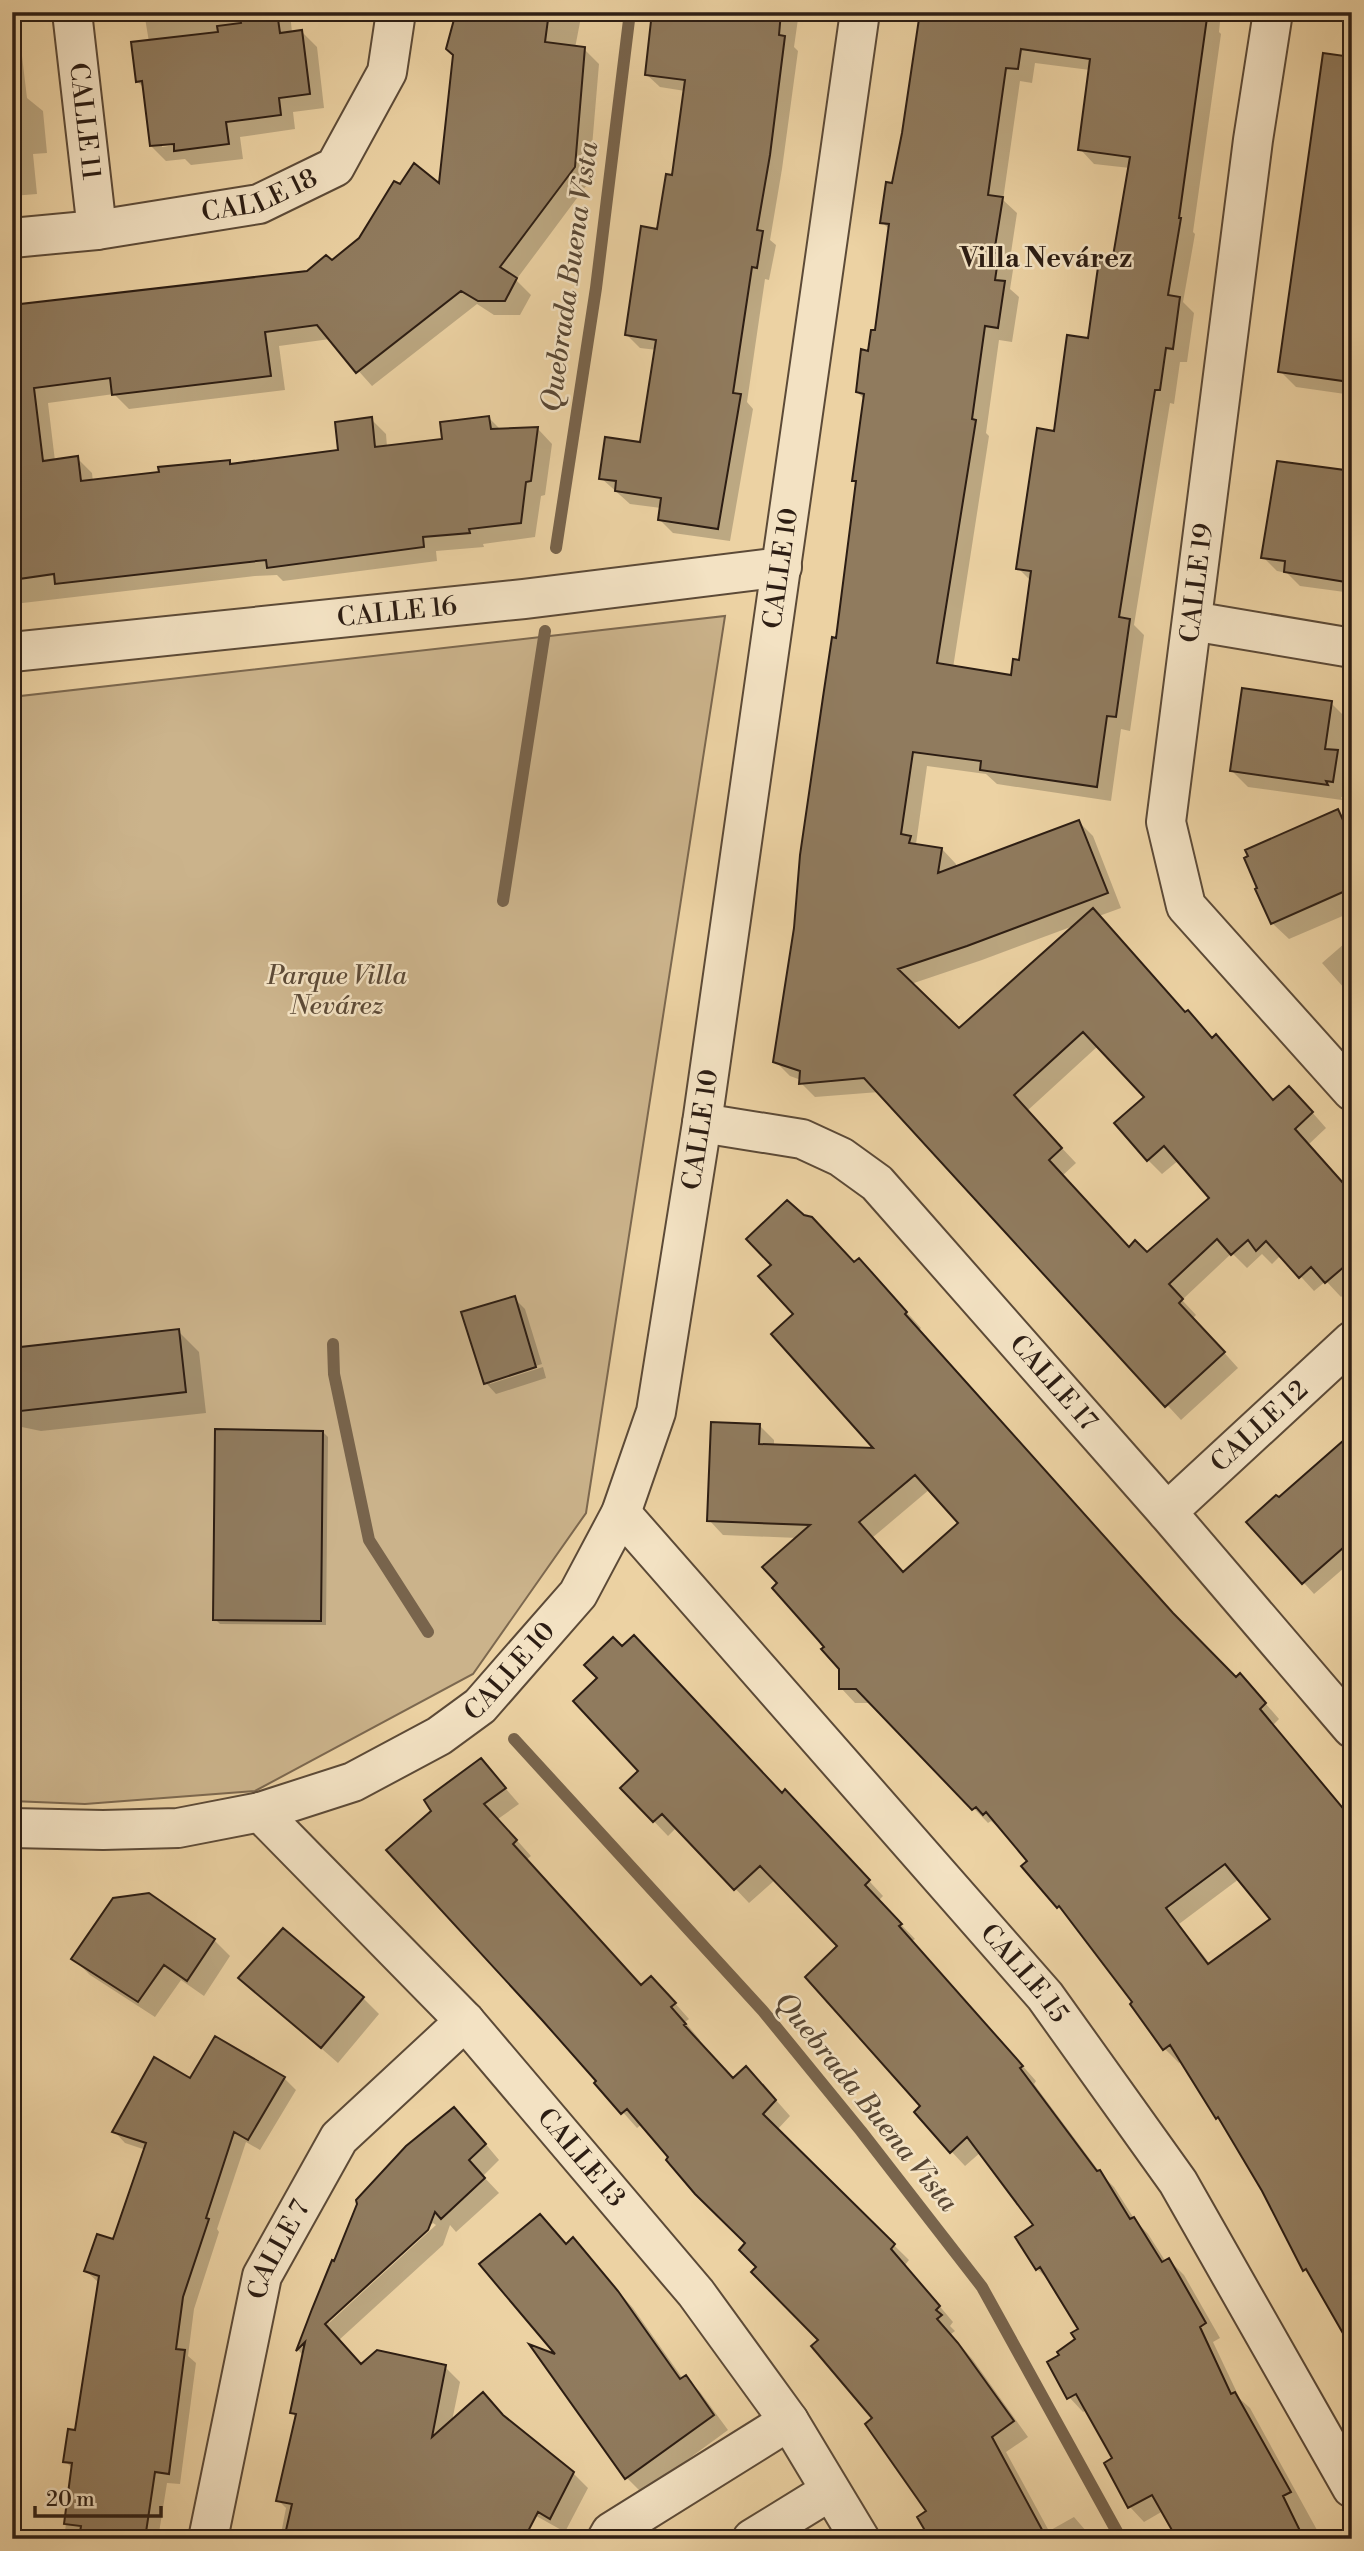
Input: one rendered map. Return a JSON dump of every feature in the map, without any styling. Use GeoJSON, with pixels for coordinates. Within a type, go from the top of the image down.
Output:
{"type":"FeatureCollection","features":[{"type":"Feature","properties":{"kind":"street","name":"CALLE 11"},"geometry":{"type":"LineString","coordinates":[[72,12],[97,230]]}},
{"type":"Feature","properties":{"kind":"street","name":"CALLE 18"},"geometry":{"type":"LineString","coordinates":[[12,238],[97,230],[259,204],[335,167],[387,72],[396,12]]}},
{"type":"Feature","properties":{"kind":"street","name":"CALLE 10"},"geometry":{"type":"LineString","coordinates":[[12,1828],[178,1828],[260,1812],[353,1782],[439,1736],[480,1706],[578,1594],[621,1513],[656,1412],[702,1123],[860,12]]}},
{"type":"Feature","properties":{"kind":"street","name":"CALLE 19"},"geometry":{"type":"LineString","coordinates":[[1273,12],[1253,139],[1166,822],[1186,906],[1352,1091]]}},
{"type":"Feature","properties":{"kind":"street","name":"CALLE 16"},"geometry":{"type":"LineString","coordinates":[[12,652],[524,599],[782,567]]}},
{"type":"Feature","properties":{"kind":"street"},"geometry":{"type":"LineString","coordinates":[[1192,621],[1352,648]]}},
{"type":"Feature","properties":{"kind":"street","name":"CALLE 17"},"geometry":{"type":"LineString","coordinates":[[702,1123],[802,1139],[841,1157],[877,1183],[1167,1512],[1352,1728]]}},
{"type":"Feature","properties":{"kind":"street","name":"CALLE 12"},"geometry":{"type":"LineString","coordinates":[[1167,1512],[1352,1341]]}},
{"type":"Feature","properties":{"kind":"street","name":"CALLE 15"},"geometry":{"type":"LineString","coordinates":[[621,1513],[1045,1996],[1178,2182],[1352,2488]]}},
{"type":"Feature","properties":{"kind":"street","name":"CALLE 13"},"geometry":{"type":"LineString","coordinates":[[260,1812],[465,2021],[696,2293],[789,2421],[860,2539]]}},
{"type":"Feature","properties":{"kind":"street","name":"CALLE 7"},"geometry":{"type":"LineString","coordinates":[[208,2539],[262,2276],[339,2138],[465,2021]]}},
{"type":"Feature","properties":{"kind":"street"},"geometry":{"type":"LineString","coordinates":[[607,2539],[611,2532],[789,2421]]}},
{"type":"Feature","properties":{"kind":"street"},"geometry":{"type":"LineString","coordinates":[[751,2539],[830,2491]]}},
{"type":"Feature","properties":{"kind":"green space","name":"Parque Villa Nevárez"},"geometry":{"type":"Polygon","coordinates":[[[725,616],[586,1513],[473,1674],[255,1791],[85,1804],[12,1801],[12,697],[725,616]]]}},
{"type":"Feature","properties":{"kind":"building"},"geometry":{"type":"Polygon","coordinates":[[[239,12],[277,12],[280,33],[302,30],[310,94],[279,98],[281,115],[226,122],[229,144],[174,151],[174,144],[150,146],[142,81],[136,82],[131,42],[218,32],[217,26],[241,23],[239,12]]]}},
{"type":"Feature","properties":{"kind":"building"},"geometry":{"type":"Polygon","coordinates":[[[456,12],[549,12],[545,42],[585,47],[575,167],[500,267],[517,278],[505,301],[478,301],[461,291],[356,373],[317,325],[265,332],[271,376],[112,395],[110,378],[34,388],[43,461],[78,456],[81,481],[159,472],[158,467],[230,460],[230,464],[338,450],[335,422],[372,417],[375,447],[442,439],[440,422],[489,416],[491,429],[538,427],[531,481],[526,482],[521,523],[469,529],[470,533],[423,537],[424,547],[267,568],[266,560],[55,584],[54,574],[12,580],[12,305],[307,271],[326,255],[332,260],[359,238],[394,181],[400,184],[414,163],[439,183],[453,55],[446,49],[456,12]]]}},
{"type":"Feature","properties":{"kind":"building"},"geometry":{"type":"Polygon","coordinates":[[[652,12],[707,19],[708,12],[781,12],[779,35],[785,36],[770,155],[757,230],[763,231],[757,268],[752,267],[733,393],[741,394],[718,529],[658,520],[661,498],[615,491],[616,481],[599,479],[605,437],[640,442],[656,340],[625,335],[641,226],[657,229],[666,174],[672,175],[685,80],[645,75],[652,12]]]}},
{"type":"Feature","properties":{"kind":"building"},"geometry":{"type":"Polygon","coordinates":[[[920,12],[1199,12],[1198,17],[1207,18],[1181,218],[1168,295],[1180,297],[1173,349],[1166,348],[1160,390],[1155,390],[1119,617],[1130,619],[1116,717],[1107,716],[1097,787],[980,770],[981,761],[913,752],[901,834],[911,836],[909,843],[942,848],[938,873],[1079,820],[1108,893],[898,969],[959,1028],[1093,908],[1185,1012],[1188,1010],[1212,1038],[1216,1034],[1273,1100],[1289,1086],[1313,1112],[1295,1129],[1352,1193],[1352,1260],[1325,1283],[1311,1267],[1299,1278],[1266,1241],[1256,1251],[1248,1240],[1231,1255],[1217,1239],[1169,1284],[1183,1299],[1179,1303],[1225,1352],[1165,1407],[864,1078],[799,1084],[800,1071],[773,1062],[794,928],[800,855],[832,637],[836,638],[856,481],[852,481],[864,394],[856,392],[861,349],[868,351],[871,330],[875,330],[889,224],[880,223],[886,182],[892,183],[920,12]],[[1021,49],[1018,69],[1006,68],[988,195],[1003,197],[994,253],[999,253],[995,280],[1005,281],[998,328],[985,326],[972,419],[976,420],[937,663],[1011,675],[1013,659],[1019,660],[1031,571],[1016,569],[1037,428],[1054,431],[1067,335],[1088,338],[1099,260],[1112,262],[1130,157],[1078,150],[1090,59],[1021,49]],[[1083,1032],[1014,1095],[1062,1148],[1049,1160],[1129,1247],[1135,1240],[1147,1252],[1209,1198],[1164,1146],[1147,1161],[1114,1123],[1144,1097],[1083,1032]]]}},
{"type":"Feature","properties":{"kind":"building"},"geometry":{"type":"Polygon","coordinates":[[[1323,53],[1352,57],[1352,322],[1343,381],[1278,372],[1323,53]]]}},
{"type":"Feature","properties":{"kind":"building"},"geometry":{"type":"Polygon","coordinates":[[[1277,461],[1352,471],[1352,583],[1284,572],[1285,561],[1261,558],[1277,461]]]}},
{"type":"Feature","properties":{"kind":"building"},"geometry":{"type":"Polygon","coordinates":[[[1242,688],[1332,701],[1325,749],[1338,750],[1333,782],[1326,781],[1328,785],[1230,771],[1242,688]]]}},
{"type":"Feature","properties":{"kind":"building"},"geometry":{"type":"Polygon","coordinates":[[[1338,809],[1352,840],[1352,888],[1271,924],[1244,858],[1248,856],[1245,850],[1338,809]]]}},
{"type":"Feature","properties":{"kind":"building"},"geometry":{"type":"Polygon","coordinates":[[[787,1200],[804,1215],[812,1217],[854,1262],[859,1258],[907,1312],[905,1314],[1173,1613],[1236,1677],[1240,1673],[1266,1703],[1260,1709],[1352,1819],[1352,2349],[1306,2269],[1303,2271],[1262,2191],[1218,2117],[1216,2119],[1170,2045],[1163,2050],[1130,2004],[1132,2002],[1059,1906],[1057,1908],[1021,1866],[1027,1861],[986,1812],[983,1815],[976,1807],[972,1810],[856,1689],[839,1689],[839,1669],[821,1649],[824,1647],[772,1588],[777,1583],[762,1567],[810,1525],[707,1521],[711,1422],[760,1424],[759,1444],[873,1448],[771,1334],[793,1314],[758,1276],[771,1265],[746,1239],[787,1200]],[[915,1475],[859,1522],[903,1572],[958,1523],[915,1475]],[[1225,1864],[1166,1908],[1208,1964],[1270,1919],[1225,1864]]]}},
{"type":"Feature","properties":{"kind":"building"},"geometry":{"type":"Polygon","coordinates":[[[515,1296],[536,1367],[484,1384],[461,1312],[515,1296]]]}},
{"type":"Feature","properties":{"kind":"building"},"geometry":{"type":"Polygon","coordinates":[[[179,1329],[186,1392],[12,1412],[12,1348],[179,1329]]]}},
{"type":"Feature","properties":{"kind":"building"},"geometry":{"type":"Polygon","coordinates":[[[215,1429],[323,1431],[321,1621],[213,1620],[215,1429]]]}},
{"type":"Feature","properties":{"kind":"building"},"geometry":{"type":"Polygon","coordinates":[[[1352,1433],[1352,1540],[1302,1584],[1246,1522],[1352,1433]]]}},
{"type":"Feature","properties":{"kind":"building"},"geometry":{"type":"Polygon","coordinates":[[[634,1635],[782,1793],[785,1789],[870,1880],[865,1885],[902,1924],[899,1926],[1023,2066],[1020,2068],[1097,2171],[1100,2170],[1130,2219],[1134,2217],[1162,2262],[1169,2258],[1206,2323],[1200,2327],[1231,2394],[1235,2392],[1291,2492],[1283,2496],[1304,2539],[1177,2539],[1152,2495],[1128,2508],[1104,2463],[1112,2458],[1076,2394],[1067,2399],[1047,2362],[1059,2355],[1057,2352],[1075,2339],[1071,2333],[1078,2329],[1040,2267],[1036,2270],[1015,2237],[1033,2225],[967,2137],[950,2153],[914,2112],[920,2106],[805,1977],[837,1946],[760,1866],[734,1890],[662,1814],[653,1822],[620,1788],[638,1771],[573,1701],[597,1678],[584,1665],[613,1637],[622,1646],[634,1635]]]}},
{"type":"Feature","properties":{"kind":"building"},"geometry":{"type":"Polygon","coordinates":[[[481,1758],[506,1788],[484,1804],[517,1840],[513,1844],[641,1985],[651,1976],[676,2003],[671,2007],[686,2024],[684,2025],[733,2078],[746,2066],[776,2100],[763,2114],[895,2244],[891,2249],[940,2306],[936,2310],[942,2315],[937,2319],[958,2343],[1014,2421],[992,2437],[1047,2539],[930,2539],[917,2517],[926,2511],[865,2424],[872,2418],[811,2346],[818,2340],[751,2272],[756,2267],[739,2250],[745,2243],[695,2194],[627,2109],[621,2114],[542,2020],[386,1850],[431,1811],[424,1800],[481,1758]]]}},
{"type":"Feature","properties":{"kind":"building"},"geometry":{"type":"Polygon","coordinates":[[[149,1893],[215,1939],[187,1981],[164,1965],[138,2002],[71,1959],[113,1898],[149,1893]]]}},
{"type":"Feature","properties":{"kind":"building"},"geometry":{"type":"Polygon","coordinates":[[[283,1928],[364,1997],[321,2048],[238,1978],[283,1928]]]}},
{"type":"Feature","properties":{"kind":"building"},"geometry":{"type":"Polygon","coordinates":[[[215,2036],[285,2077],[248,2140],[234,2132],[206,2218],[209,2219],[183,2297],[176,2349],[185,2350],[169,2474],[155,2472],[145,2539],[79,2539],[81,2526],[64,2524],[72,2463],[63,2462],[68,2429],[75,2430],[99,2276],[84,2271],[97,2234],[113,2239],[146,2143],[112,2132],[154,2057],[190,2078],[215,2036]]]}},
{"type":"Feature","properties":{"kind":"building"},"geometry":{"type":"Polygon","coordinates":[[[454,2107],[486,2144],[469,2160],[485,2178],[441,2219],[435,2212],[428,2230],[325,2324],[361,2364],[377,2350],[446,2365],[432,2437],[483,2392],[503,2415],[574,2472],[550,2519],[538,2512],[524,2539],[284,2539],[292,2504],[276,2501],[296,2414],[290,2413],[305,2342],[296,2351],[312,2309],[332,2260],[334,2261],[357,2204],[356,2200],[406,2146],[454,2107]]]}},
{"type":"Feature","properties":{"kind":"building"},"geometry":{"type":"Polygon","coordinates":[[[540,2214],[566,2244],[573,2237],[618,2291],[680,2379],[686,2375],[714,2415],[625,2479],[529,2344],[555,2354],[479,2264],[540,2214]]]}},
{"type":"Feature","properties":{"kind":"waterway","name":"Quebrada Buena Vista"},"geometry":{"type":"LineString","coordinates":[[556,548],[596,288],[630,12]]}},
{"type":"Feature","properties":{"kind":"waterway","name":"Quebrada Buena Vista"},"geometry":{"type":"LineString","coordinates":[[503,901],[545,631]]}},
{"type":"Feature","properties":{"kind":"waterway","name":"Quebrada Buena Vista"},"geometry":{"type":"LineString","coordinates":[[333,1344],[334,1374],[369,1540],[428,1632]]}},
{"type":"Feature","properties":{"kind":"waterway","name":"Quebrada Buena Vista"},"geometry":{"type":"LineString","coordinates":[[514,1739],[763,2011],[861,2131],[982,2287],[1121,2539]]}},
{"type":"Feature","properties":{"kind":"district","name":"Villa Nevárez"},"geometry":{"type":"Point","coordinates":[1046,258]}}]}
